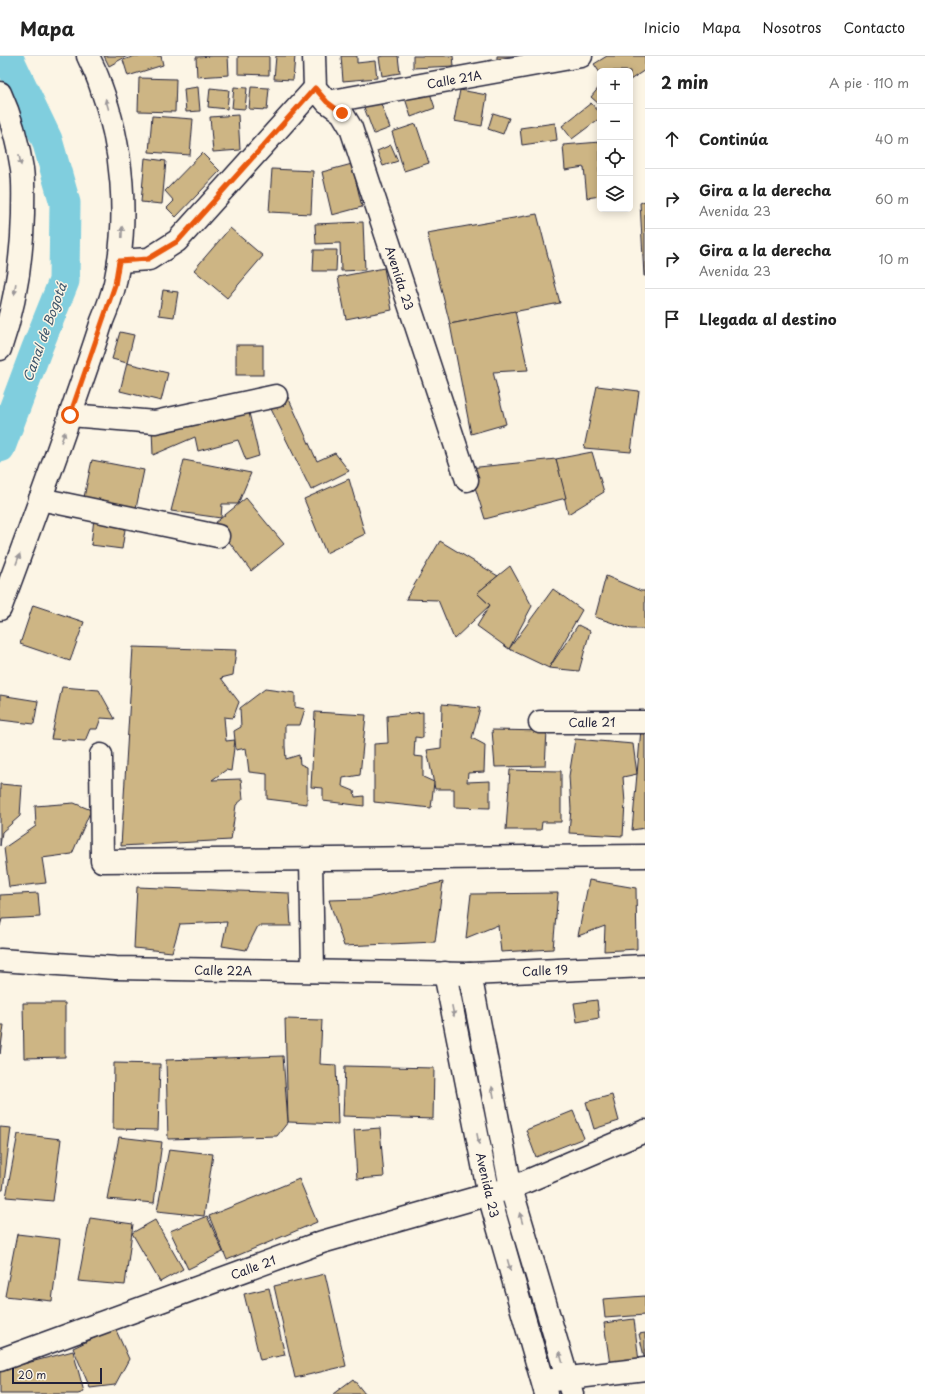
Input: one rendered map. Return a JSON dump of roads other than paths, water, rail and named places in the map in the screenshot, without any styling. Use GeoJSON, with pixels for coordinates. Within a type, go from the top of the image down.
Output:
{"type":"FeatureCollection","features":[{"type":"Feature","properties":{"kind":"street"},"geometry":{"type":"LineString","coordinates":[[0,609],[115,285],[119,261],[122,214],[121,181],[114,128],[100,83],[88,56]]}},
{"type":"Feature","properties":{"kind":"street"},"geometry":{"type":"LineString","coordinates":[[119,261],[148,259],[178,241],[321,95],[314,56]]}},
{"type":"Feature","properties":{"kind":"street","name":"Calle 21A"},"geometry":{"type":"LineString","coordinates":[[321,95],[581,56]]}},
{"type":"Feature","properties":{"kind":"street"},"geometry":{"type":"LineString","coordinates":[[0,93],[16,140],[22,170],[23,203],[22,241],[13,303],[0,349]]}},
{"type":"Feature","properties":{"kind":"street","name":"Avenida 23"},"geometry":{"type":"LineString","coordinates":[[321,95],[342,113],[351,128],[467,480]]}},
{"type":"Feature","properties":{"kind":"street"},"geometry":{"type":"LineString","coordinates":[[70,415],[155,422],[276,396]]}},
{"type":"Feature","properties":{"kind":"street"},"geometry":{"type":"LineString","coordinates":[[40,499],[218,536]]}},
{"type":"Feature","properties":{"kind":"street","name":"Calle 21"},"geometry":{"type":"LineString","coordinates":[[540,722],[645,722]]}},
{"type":"Feature","properties":{"kind":"street"},"geometry":{"type":"LineString","coordinates":[[101,755],[102,861],[645,856]]}},
{"type":"Feature","properties":{"kind":"street"},"geometry":{"type":"LineString","coordinates":[[311,859],[313,971]]}},
{"type":"Feature","properties":{"kind":"street","name":"Calle 22A"},"geometry":{"type":"LineString","coordinates":[[0,960],[116,968],[445,973]]}},
{"type":"Feature","properties":{"kind":"street","name":"Calle 19"},"geometry":{"type":"LineString","coordinates":[[445,973],[470,974],[645,966]]}},
{"type":"Feature","properties":{"kind":"street","name":"Avenida 23"},"geometry":{"type":"LineString","coordinates":[[445,973],[489,1195],[544,1388]]}},
{"type":"Feature","properties":{"kind":"street","name":"Avenida 23"},"geometry":{"type":"LineString","coordinates":[[470,974],[511,1188],[570,1386]]}},
{"type":"Feature","properties":{"kind":"street","name":"Calle 21"},"geometry":{"type":"LineString","coordinates":[[0,1360],[322,1242],[511,1188],[645,1131]]}},
{"type":"Feature","properties":{"kind":"street"},"geometry":{"type":"LineString","coordinates":[[544,1388],[570,1386],[645,1369]]}},
{"type":"Feature","properties":{"kind":"waterway","name":"Canal de Bogotá"},"geometry":{"type":"LineString","coordinates":[[0,447],[64,281],[65,203],[47,140],[7,56]]}}]}
